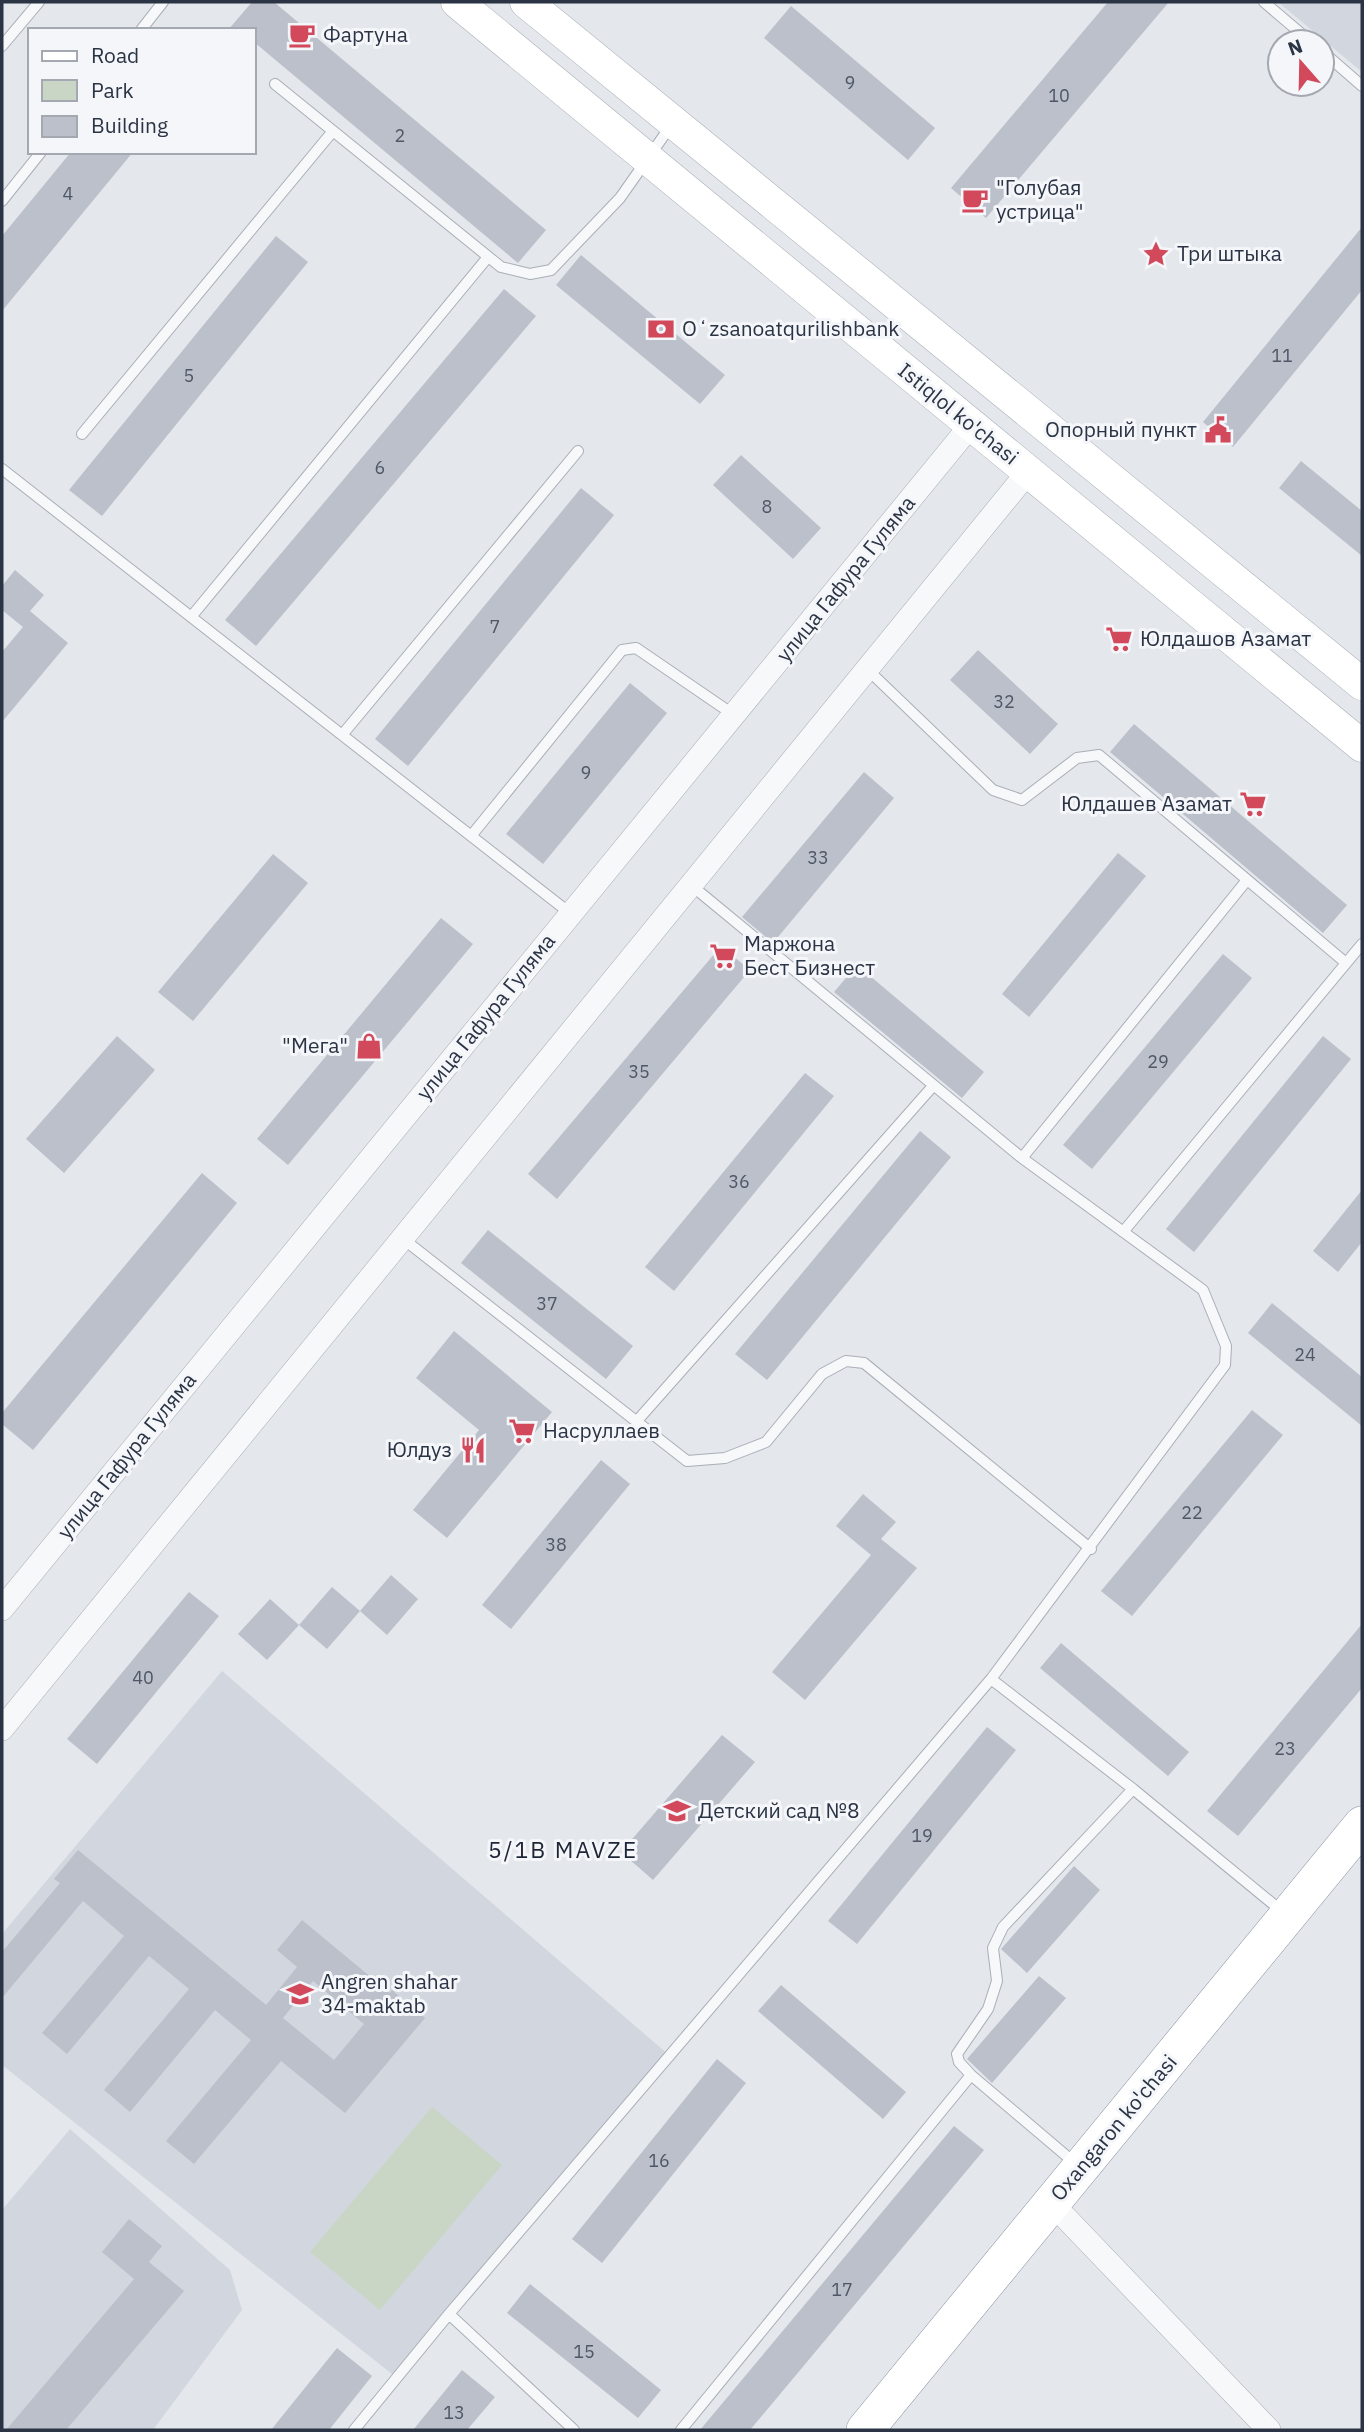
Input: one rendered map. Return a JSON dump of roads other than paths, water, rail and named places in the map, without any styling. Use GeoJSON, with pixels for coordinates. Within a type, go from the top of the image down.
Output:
{"type":"FeatureCollection","features":[{"type":"Feature","properties":{"kind":"highway","name":"Oxangaron ko'chasi"},"geometry":{"type":"LineString","coordinates":[[865,2430],[1058,2210],[1296,1923],[1362,1825]]}},
{"type":"Feature","properties":{"kind":"highway","name":"Oxangaron ko'chasi"},"geometry":{"type":"LineString","coordinates":[[889,2430],[1058,2210],[1080,2168],[1296,1923],[1362,1856]]}},
{"type":"Feature","properties":{"kind":"main road","name":"Istiqlol ko'chasi"},"geometry":{"type":"LineString","coordinates":[[457,2],[1362,746]]}},
{"type":"Feature","properties":{"kind":"main road"},"geometry":{"type":"LineString","coordinates":[[526,2],[1362,684]]}},
{"type":"Feature","properties":{"kind":"main road"},"geometry":{"type":"LineString","coordinates":[[1131,555],[1161,520]]}},
{"type":"Feature","properties":{"kind":"street","name":"улица Гафура Гуляма"},"geometry":{"type":"LineString","coordinates":[[2,1609],[971,425]]}},
{"type":"Feature","properties":{"kind":"street"},"geometry":{"type":"LineString","coordinates":[[2,1729],[1028,472]]}},
{"type":"Feature","properties":{"kind":"street"},"geometry":{"type":"LineString","coordinates":[[1058,2210],[1269,2430]]}},
{"type":"Feature","properties":{"kind":"lane"},"geometry":{"type":"LineString","coordinates":[[2,46],[38,2]]}},
{"type":"Feature","properties":{"kind":"lane"},"geometry":{"type":"LineString","coordinates":[[143,28],[163,2]]}},
{"type":"Feature","properties":{"kind":"lane"},"geometry":{"type":"LineString","coordinates":[[1265,2],[1295,28]]}},
{"type":"Feature","properties":{"kind":"lane"},"geometry":{"type":"LineString","coordinates":[[1336,63],[1362,86]]}},
{"type":"Feature","properties":{"kind":"lane"},"geometry":{"type":"LineString","coordinates":[[275,84],[501,267],[530,274],[551,270],[620,198],[673,122]]}},
{"type":"Feature","properties":{"kind":"lane"},"geometry":{"type":"LineString","coordinates":[[82,434],[333,131]]}},
{"type":"Feature","properties":{"kind":"lane"},"geometry":{"type":"LineString","coordinates":[[2,201],[39,154]]}},
{"type":"Feature","properties":{"kind":"lane"},"geometry":{"type":"LineString","coordinates":[[191,617],[488,257]]}},
{"type":"Feature","properties":{"kind":"lane"},"geometry":{"type":"LineString","coordinates":[[342,735],[578,451]]}},
{"type":"Feature","properties":{"kind":"lane"},"geometry":{"type":"LineString","coordinates":[[2,469],[571,914]]}},
{"type":"Feature","properties":{"kind":"lane"},"geometry":{"type":"LineString","coordinates":[[471,836],[621,650],[636,648],[734,715]]}},
{"type":"Feature","properties":{"kind":"lane"},"geometry":{"type":"LineString","coordinates":[[867,669],[993,790],[1022,800],[1077,758],[1099,755],[1346,963]]}},
{"type":"Feature","properties":{"kind":"lane"},"geometry":{"type":"LineString","coordinates":[[1022,1158],[1247,880]]}},
{"type":"Feature","properties":{"kind":"lane"},"geometry":{"type":"LineString","coordinates":[[354,2430],[449,2314],[991,1679],[1091,1549],[1225,1365],[1226,1346],[1203,1290],[1022,1158],[691,885]]}},
{"type":"Feature","properties":{"kind":"lane"},"geometry":{"type":"LineString","coordinates":[[1124,1232],[1362,944]]}},
{"type":"Feature","properties":{"kind":"lane"},"geometry":{"type":"LineString","coordinates":[[636,1422],[933,1086]]}},
{"type":"Feature","properties":{"kind":"lane"},"geometry":{"type":"LineString","coordinates":[[402,1238],[687,1461],[725,1458],[766,1442],[822,1374],[846,1361],[864,1363],[1091,1549]]}},
{"type":"Feature","properties":{"kind":"lane"},"geometry":{"type":"LineString","coordinates":[[991,1679],[1133,1789],[1296,1923]]}},
{"type":"Feature","properties":{"kind":"lane"},"geometry":{"type":"LineString","coordinates":[[1080,2168],[971,2075],[959,2063],[957,2054],[988,2009],[997,1981],[993,1948],[1003,1927],[1133,1789]]}},
{"type":"Feature","properties":{"kind":"lane"},"geometry":{"type":"LineString","coordinates":[[681,2430],[971,2075]]}},
{"type":"Feature","properties":{"kind":"lane"},"geometry":{"type":"LineString","coordinates":[[449,2314],[574,2430]]}},
{"type":"Feature","properties":{"kind":"place","name":"Фартуна"},"geometry":{"type":"Point","coordinates":[302,35]}},
{"type":"Feature","properties":{"kind":"place","name":"\"Голубая устрица\""},"geometry":{"type":"Point","coordinates":[975,200]}},
{"type":"Feature","properties":{"kind":"place","name":"Три штыка"},"geometry":{"type":"Point","coordinates":[1156,254]}},
{"type":"Feature","properties":{"kind":"place","name":"Oʻzsanoatqurilishbank"},"geometry":{"type":"Point","coordinates":[661,329]}},
{"type":"Feature","properties":{"kind":"place","name":"Опорный пункт"},"geometry":{"type":"Point","coordinates":[1218,430]}},
{"type":"Feature","properties":{"kind":"place","name":"Юлдашов Азамат"},"geometry":{"type":"Point","coordinates":[1119,639]}},
{"type":"Feature","properties":{"kind":"place","name":"Юлдашев Азамат"},"geometry":{"type":"Point","coordinates":[1253,804]}},
{"type":"Feature","properties":{"kind":"place","name":"Маржона Бест Бизнест"},"geometry":{"type":"Point","coordinates":[723,956]}},
{"type":"Feature","properties":{"kind":"place","name":"\"Мега\""},"geometry":{"type":"Point","coordinates":[369,1046]}},
{"type":"Feature","properties":{"kind":"place","name":"Насруллаев"},"geometry":{"type":"Point","coordinates":[522,1431]}},
{"type":"Feature","properties":{"kind":"place","name":"Юлдуз"},"geometry":{"type":"Point","coordinates":[473,1450]}},
{"type":"Feature","properties":{"kind":"place","name":"Детский сад №8"},"geometry":{"type":"Point","coordinates":[677,1811]}},
{"type":"Feature","properties":{"kind":"place","name":"Angren shahar 34-maktab"},"geometry":{"type":"Point","coordinates":[300,1994]}},
{"type":"Feature","properties":{"kind":"district","name":"5/1B MAVZE"},"geometry":{"type":"Point","coordinates":[563,1850]}}]}
